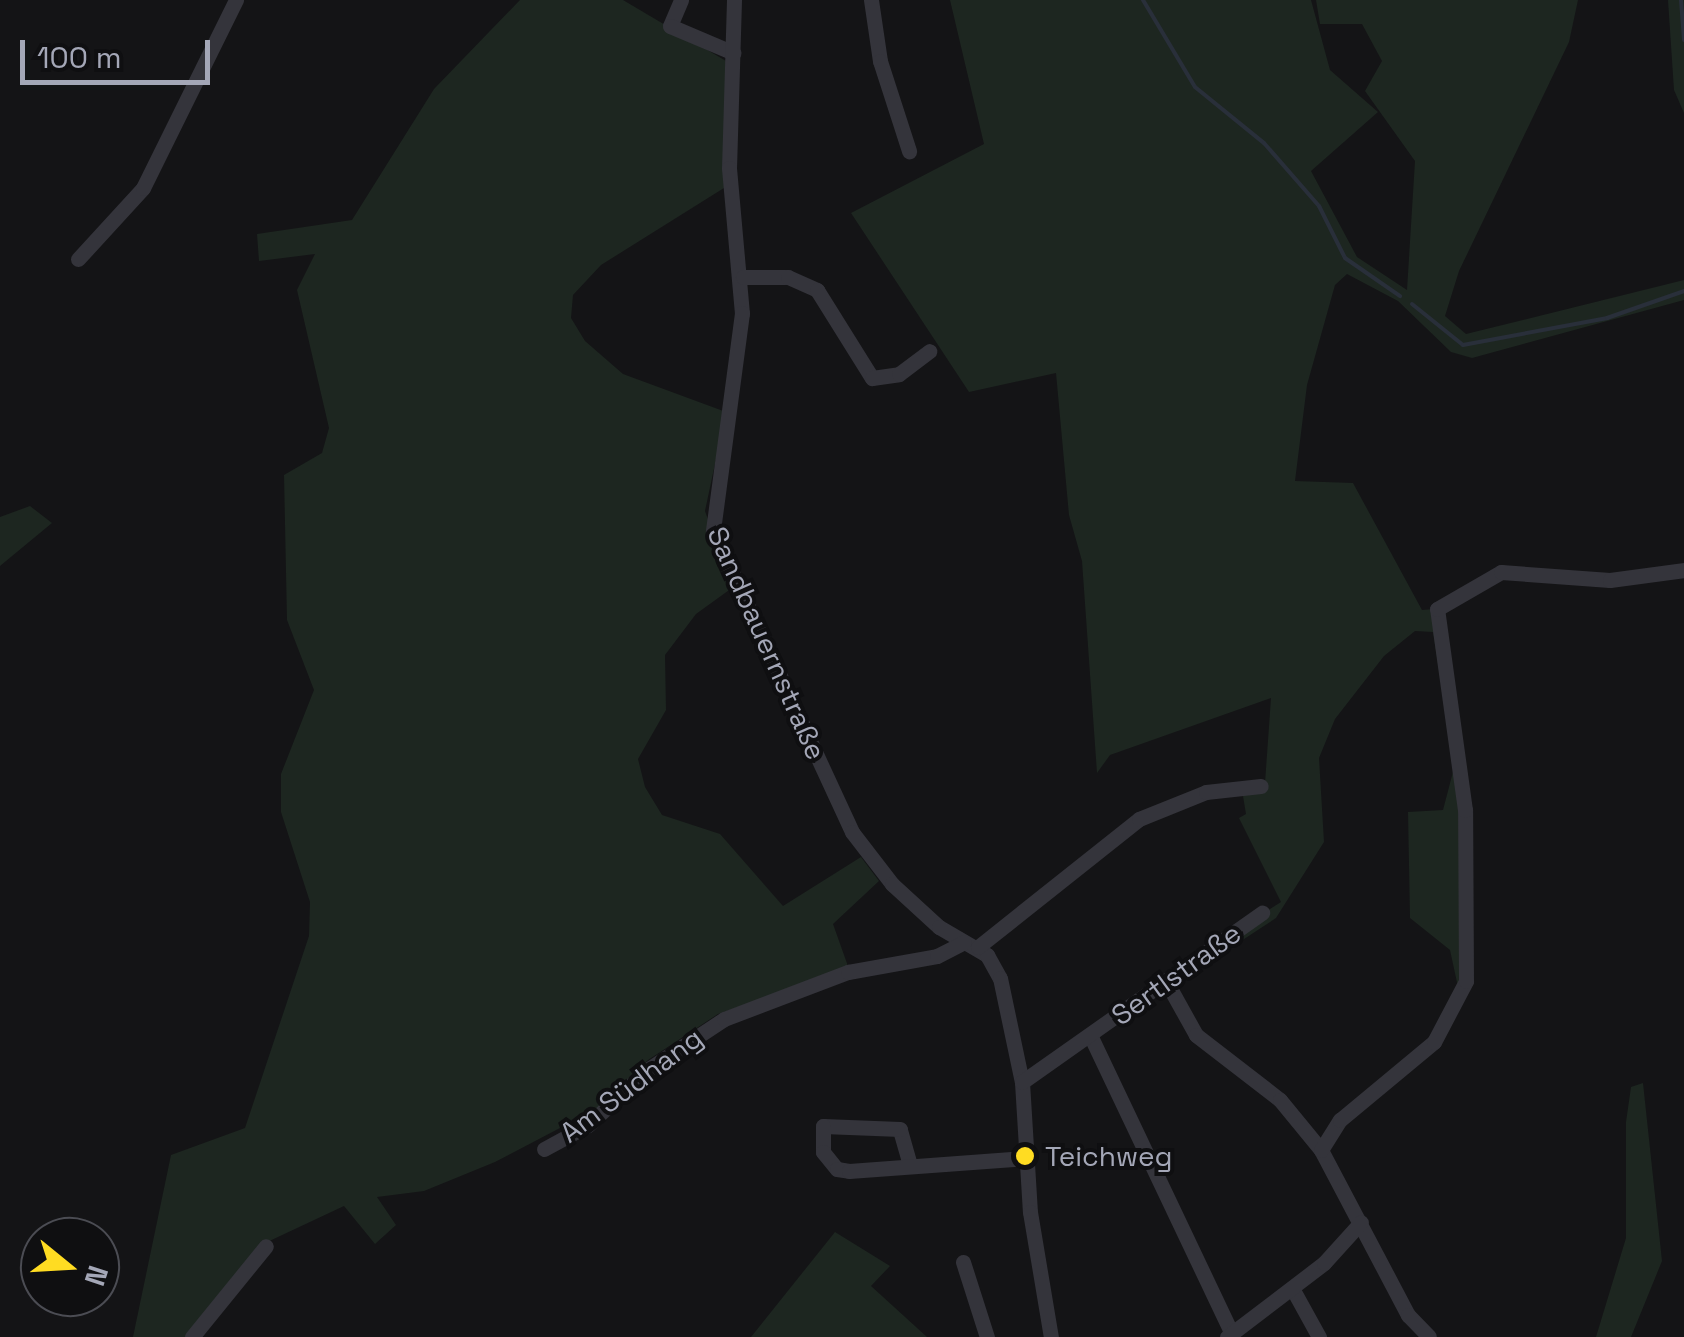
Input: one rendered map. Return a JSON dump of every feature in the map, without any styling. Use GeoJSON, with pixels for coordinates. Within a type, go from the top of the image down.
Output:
{"type":"FeatureCollection","features":[{"type":"Feature","properties":{"kind":"street"},"geometry":{"type":"LineString","coordinates":[[78,259],[143,188],[236,0]]}},
{"type":"Feature","properties":{"kind":"street"},"geometry":{"type":"LineString","coordinates":[[681,0],[670,26],[734,53]]}},
{"type":"Feature","properties":{"kind":"street","name":"Sandbauernstraße"},"geometry":{"type":"LineString","coordinates":[[734,0],[729,168],[743,277],[713,532],[852,832],[919,910],[971,944],[1007,997],[1022,1082],[1025,1158],[1051,1337]]}},
{"type":"Feature","properties":{"kind":"street"},"geometry":{"type":"LineString","coordinates":[[871,0],[880,61],[909,151]]}},
{"type":"Feature","properties":{"kind":"street"},"geometry":{"type":"LineString","coordinates":[[743,277],[788,277],[817,290],[872,378],[899,374],[929,351]]}},
{"type":"Feature","properties":{"kind":"street"},"geometry":{"type":"LineString","coordinates":[[1322,1150],[1340,1120],[1434,1042],[1466,981],[1465,810],[1438,609],[1501,572],[1610,580],[1684,570]]}},
{"type":"Feature","properties":{"kind":"street"},"geometry":{"type":"LineString","coordinates":[[971,944],[1139,819],[1206,792],[1261,786]]}},
{"type":"Feature","properties":{"kind":"street","name":"Sertlstraße"},"geometry":{"type":"LineString","coordinates":[[1022,1082],[1262,912]]}},
{"type":"Feature","properties":{"kind":"street","name":"Am Südhang"},"geometry":{"type":"LineString","coordinates":[[544,1149],[588,1125],[673,1050],[774,997],[971,944]]}},
{"type":"Feature","properties":{"kind":"street"},"geometry":{"type":"LineString","coordinates":[[1166,981],[1196,1035],[1280,1100],[1322,1150],[1408,1315],[1429,1337]]}},
{"type":"Feature","properties":{"kind":"street","name":"Sertlstraße"},"geometry":{"type":"LineString","coordinates":[[1090,1037],[1230,1335]]}},
{"type":"Feature","properties":{"kind":"street"},"geometry":{"type":"LineString","coordinates":[[910,1165],[900,1129],[823,1126],[823,1152],[838,1169],[910,1165],[1025,1158]]}},
{"type":"Feature","properties":{"kind":"street"},"geometry":{"type":"LineString","coordinates":[[1230,1335],[1292,1288],[1362,1222]]}},
{"type":"Feature","properties":{"kind":"street"},"geometry":{"type":"LineString","coordinates":[[192,1337],[266,1246]]}},
{"type":"Feature","properties":{"kind":"street"},"geometry":{"type":"LineString","coordinates":[[963,1262],[987,1337]]}},
{"type":"Feature","properties":{"kind":"street"},"geometry":{"type":"LineString","coordinates":[[1292,1288],[1319,1337]]}},
{"type":"Feature","properties":{"kind":"shaded area"},"geometry":{"type":"Polygon","coordinates":[[[520,0],[623,0],[726,61],[724,188],[601,265],[573,295],[571,318],[585,341],[623,374],[726,412],[705,511],[732,588],[696,614],[665,655],[666,710],[638,759],[645,787],[662,815],[720,834],[783,906],[861,857],[879,881],[833,924],[849,969],[718,1014],[648,1060],[600,1107],[495,1162],[424,1191],[377,1197],[396,1225],[375,1244],[344,1206],[263,1244],[187,1337],[133,1337],[171,1155],[245,1128],[309,936],[310,902],[281,812],[281,774],[314,690],[287,620],[284,475],[322,453],[329,428],[297,290],[315,254],[259,261],[257,234],[352,220],[434,89],[520,0]]]}},
{"type":"Feature","properties":{"kind":"shaded area"},"geometry":{"type":"Polygon","coordinates":[[[950,0],[1311,0],[1330,70],[1378,112],[1311,171],[1357,257],[1407,290],[1415,161],[1365,91],[1382,61],[1362,24],[1320,24],[1316,0],[1578,0],[1569,42],[1459,271],[1445,316],[1466,334],[1684,280],[1684,300],[1472,358],[1451,352],[1398,301],[1347,274],[1335,285],[1307,385],[1295,481],[1353,483],[1422,610],[1434,609],[1458,763],[1463,986],[1423,1048],[1458,987],[1450,950],[1410,918],[1408,812],[1443,810],[1454,768],[1433,632],[1415,631],[1384,656],[1335,719],[1319,758],[1324,842],[1276,918],[1238,943],[1231,934],[1281,902],[1239,818],[1246,814],[1242,790],[1265,783],[1271,698],[1110,755],[1097,773],[1082,561],[1069,515],[1056,373],[969,392],[851,213],[984,144],[950,0]]]}},
{"type":"Feature","properties":{"kind":"shaded area"},"geometry":{"type":"Polygon","coordinates":[[[1668,0],[1684,0],[1684,113],[1674,90],[1668,0]]]}},
{"type":"Feature","properties":{"kind":"shaded area"},"geometry":{"type":"Polygon","coordinates":[[[30,506],[52,523],[0,566],[0,517],[30,506]]]}},
{"type":"Feature","properties":{"kind":"shaded area"},"geometry":{"type":"Polygon","coordinates":[[[1643,1083],[1662,1261],[1631,1337],[1596,1337],[1626,1238],[1626,1122],[1631,1087],[1643,1083]]]}},
{"type":"Feature","properties":{"kind":"shaded area"},"geometry":{"type":"Polygon","coordinates":[[[835,1232],[890,1266],[871,1286],[927,1337],[751,1337],[835,1232]]]}},
{"type":"Feature","properties":{"kind":"waterway"},"geometry":{"type":"LineString","coordinates":[[1143,0],[1195,87],[1264,143],[1319,206],[1345,258],[1400,296]]}},
{"type":"Feature","properties":{"kind":"waterway"},"geometry":{"type":"LineString","coordinates":[[1681,0],[1684,40]]}},
{"type":"Feature","properties":{"kind":"waterway"},"geometry":{"type":"LineString","coordinates":[[1412,304],[1463,345],[1607,318],[1684,291]]}},
{"type":"Feature","properties":{"kind":"place","name":"Teichweg"},"geometry":{"type":"Point","coordinates":[1025,1156]}}]}
